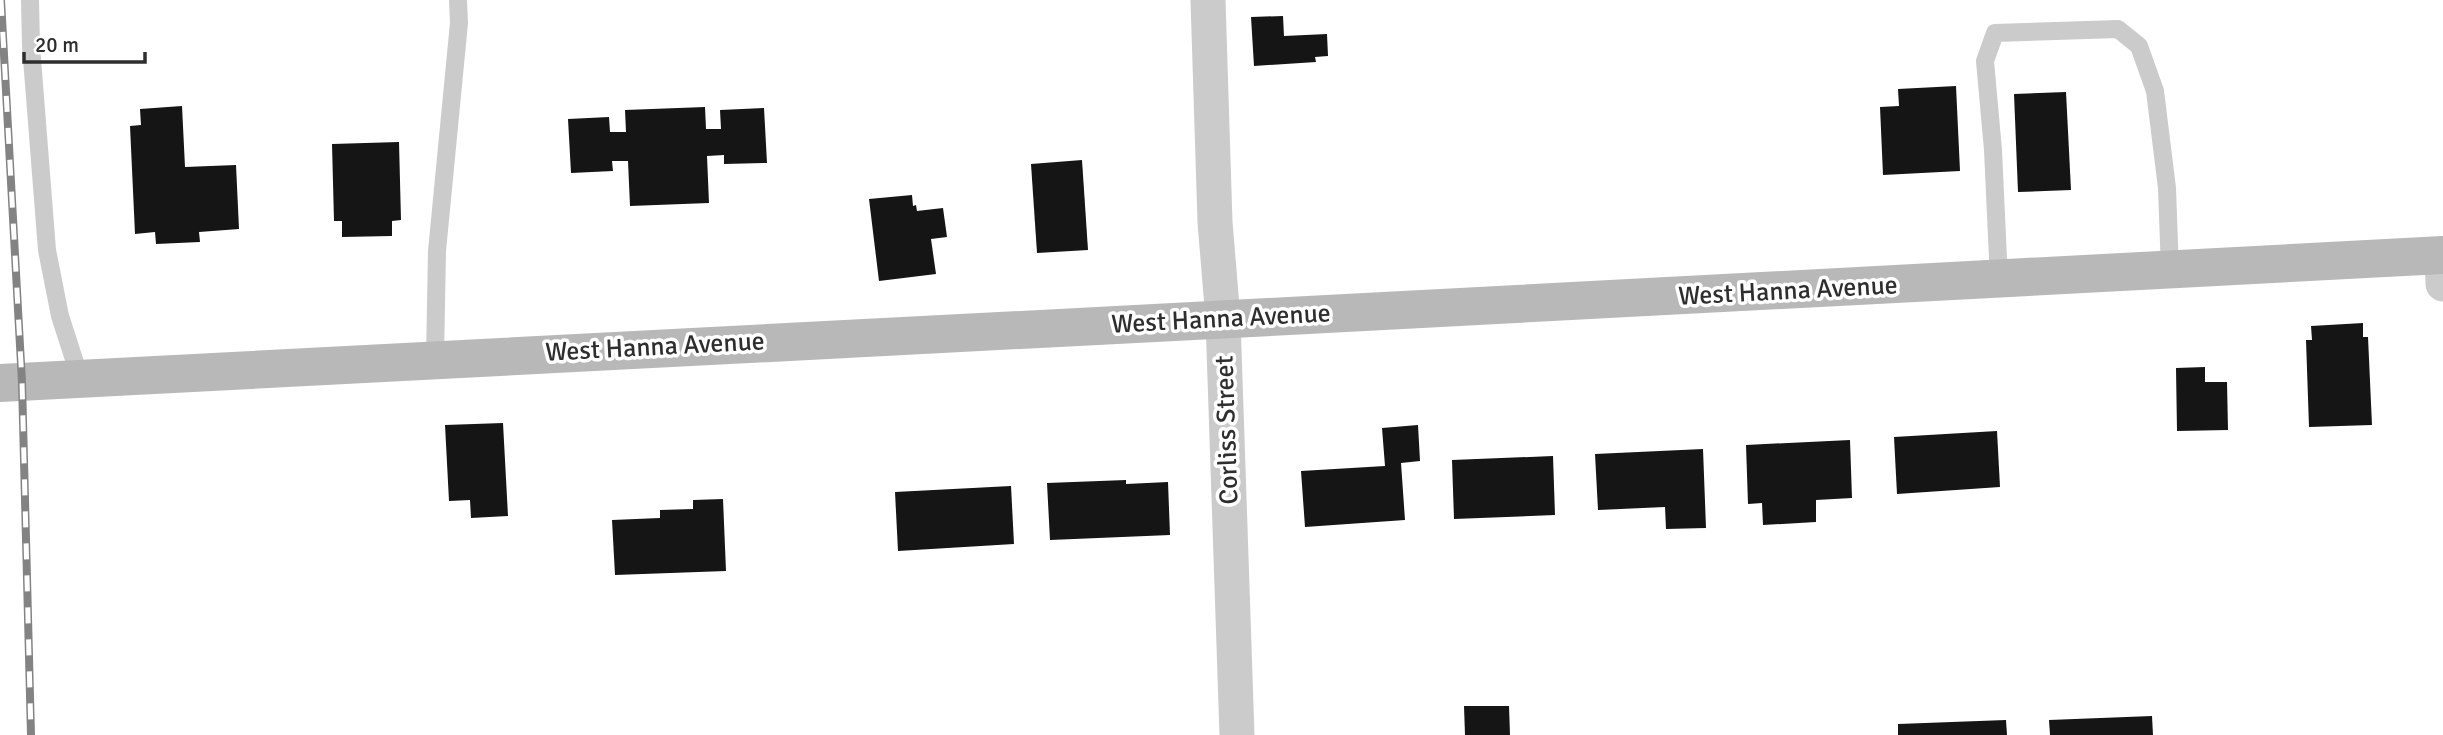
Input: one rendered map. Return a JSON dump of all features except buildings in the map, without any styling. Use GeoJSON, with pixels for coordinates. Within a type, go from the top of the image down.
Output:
{"type":"FeatureCollection","features":[{"type":"Feature","properties":{"kind":"main road","name":"West Hanna Avenue"},"geometry":{"type":"LineString","coordinates":[[0,383],[2443,255]]}},
{"type":"Feature","properties":{"kind":"street","name":"Corliss Street"},"geometry":{"type":"LineString","coordinates":[[1208,0],[1215,222],[1223,319],[1237,735]]}},
{"type":"Feature","properties":{"kind":"street"},"geometry":{"type":"LineString","coordinates":[[2443,255],[2443,284]]}},
{"type":"Feature","properties":{"kind":"lane"},"geometry":{"type":"LineString","coordinates":[[30,0],[47,250],[60,316],[80,378]]}},
{"type":"Feature","properties":{"kind":"lane"},"geometry":{"type":"LineString","coordinates":[[435,359],[437,251],[459,23],[458,0]]}},
{"type":"Feature","properties":{"kind":"lane"},"geometry":{"type":"LineString","coordinates":[[1999,280],[1993,150],[1984,61],[1995,33],[2119,29],[2139,46],[2155,91],[2167,188],[2170,271]]}},
{"type":"Feature","properties":{"kind":"railway"},"geometry":{"type":"LineString","coordinates":[[1,0],[22,382],[31,735]]}}]}
